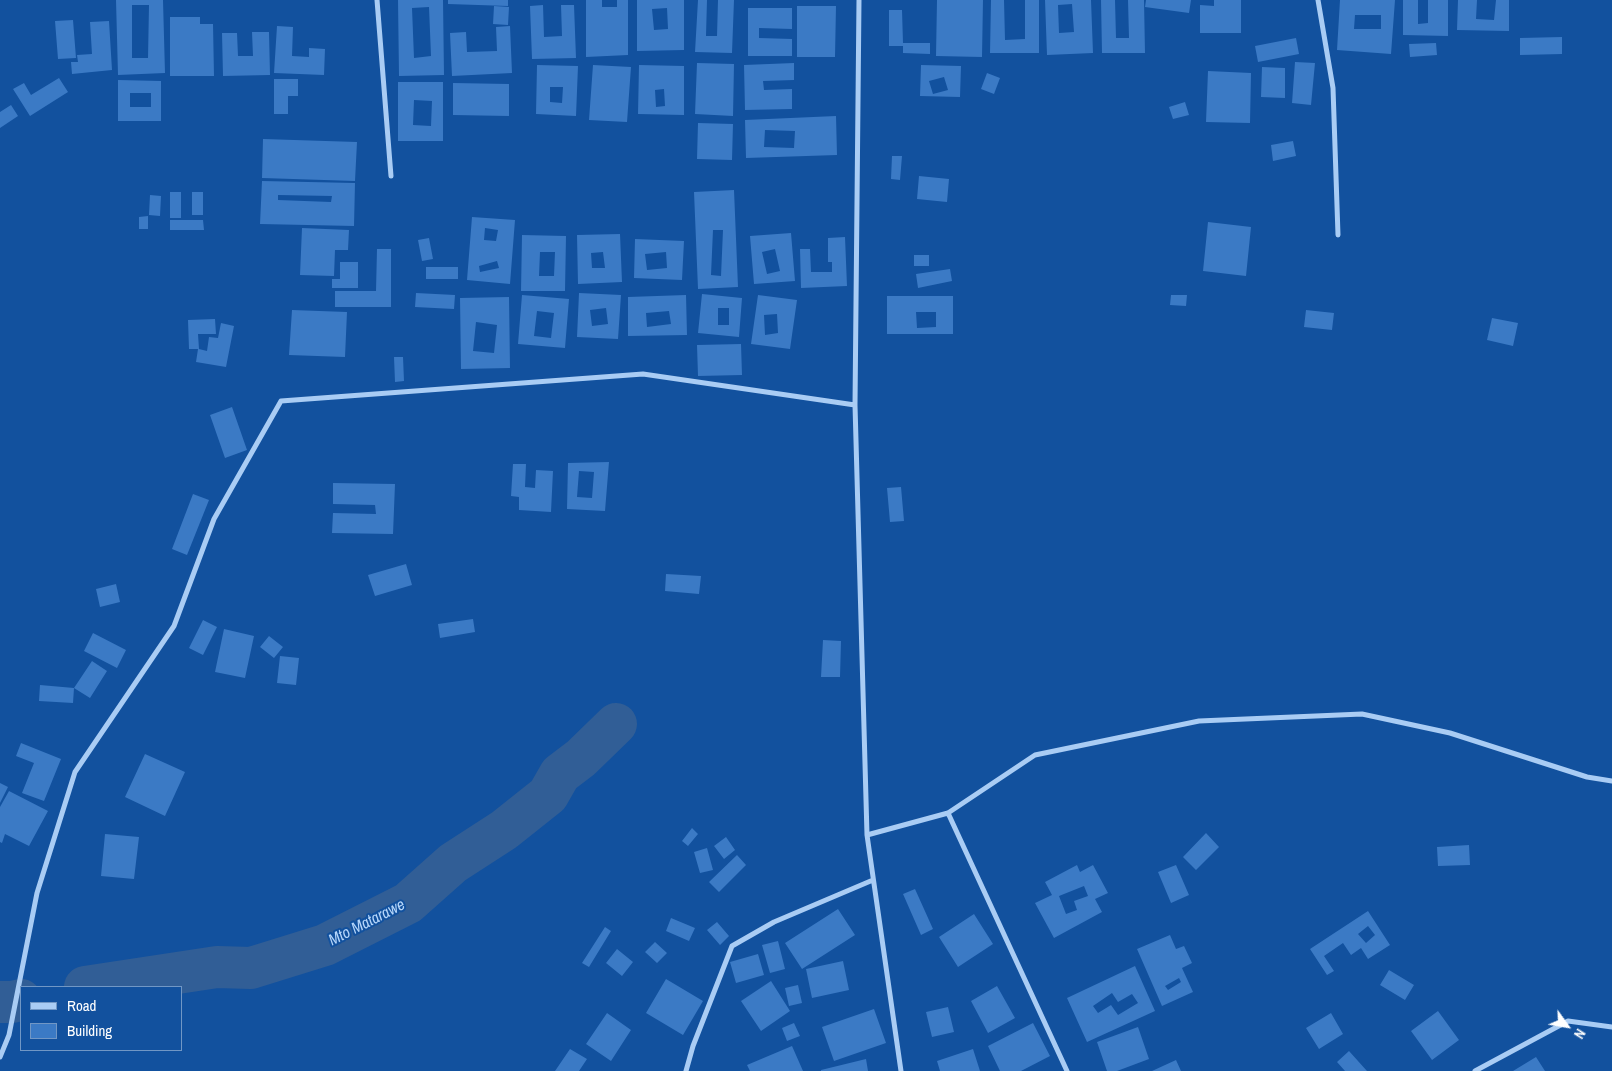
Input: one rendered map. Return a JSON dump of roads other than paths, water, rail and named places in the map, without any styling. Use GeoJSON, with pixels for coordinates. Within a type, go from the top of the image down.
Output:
{"type":"FeatureCollection","features":[{"type":"Feature","properties":{"kind":"street"},"geometry":{"type":"LineString","coordinates":[[378,0],[391,176]]}},
{"type":"Feature","properties":{"kind":"street"},"geometry":{"type":"LineString","coordinates":[[859,0],[855,405],[867,836],[900,1071]]}},
{"type":"Feature","properties":{"kind":"street"},"geometry":{"type":"LineString","coordinates":[[1318,0],[1333,88],[1338,235]]}},
{"type":"Feature","properties":{"kind":"street"},"geometry":{"type":"LineString","coordinates":[[0,1057],[9,1035],[37,893],[75,772],[174,626],[214,519],[281,401],[643,374],[855,405]]}},
{"type":"Feature","properties":{"kind":"street"},"geometry":{"type":"LineString","coordinates":[[867,836],[948,813],[1035,755],[1199,721],[1362,714],[1450,733],[1587,777],[1612,781]]}},
{"type":"Feature","properties":{"kind":"street"},"geometry":{"type":"LineString","coordinates":[[948,813],[1067,1071]]}},
{"type":"Feature","properties":{"kind":"street"},"geometry":{"type":"LineString","coordinates":[[686,1071],[693,1046],[732,946],[774,922],[872,880]]}},
{"type":"Feature","properties":{"kind":"street"},"geometry":{"type":"LineString","coordinates":[[1475,1071],[1568,1021],[1612,1027]]}},
{"type":"Feature","properties":{"kind":"waterway","name":"Mto Matarawe"},"geometry":{"type":"LineString","coordinates":[[92,986],[217,967],[251,968],[325,945],[408,903],[453,863],[504,830],[548,795],[560,774],[581,758],[616,724]]}},
{"type":"Feature","properties":{"kind":"waterway","name":"Mto Matarawe"},"geometry":{"type":"LineString","coordinates":[[0,1002],[20,1000]]}}]}
